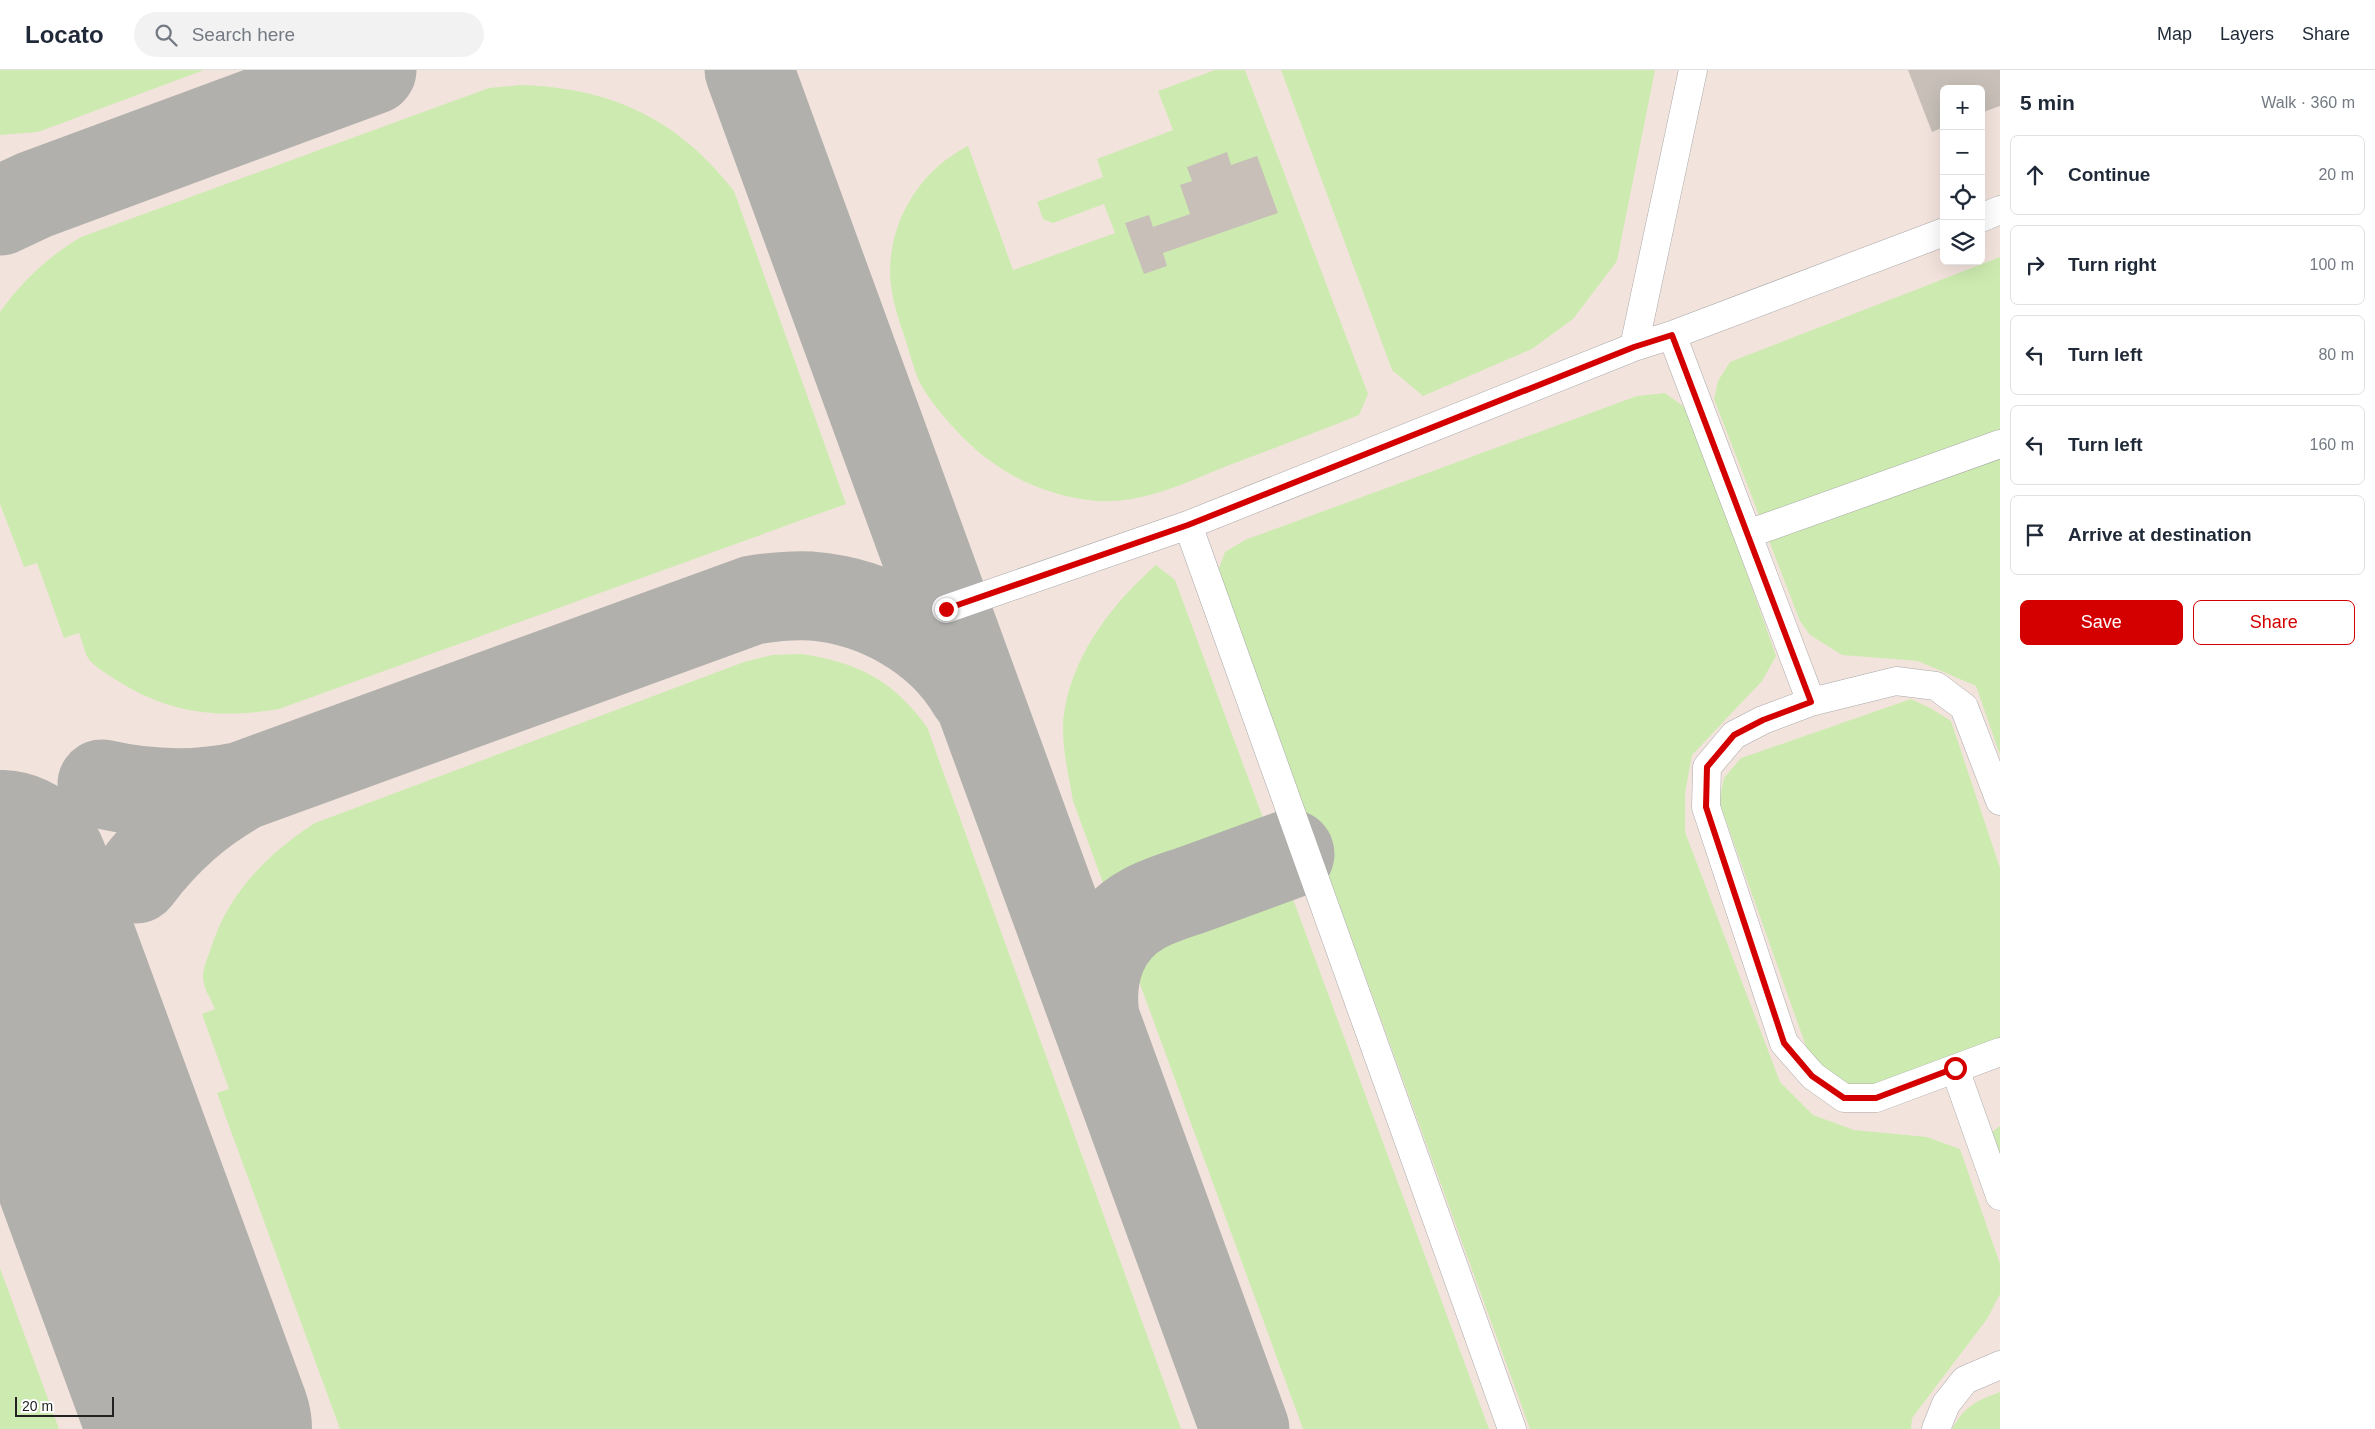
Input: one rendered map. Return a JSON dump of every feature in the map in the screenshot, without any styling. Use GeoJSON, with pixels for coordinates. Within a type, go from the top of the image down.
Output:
{"type":"FeatureCollection","features":[{"type":"Feature","properties":{"kind":"lane"},"geometry":{"type":"LineString","coordinates":[[1634,347],[1693,70]]}},
{"type":"Feature","properties":{"kind":"lane"},"geometry":{"type":"LineString","coordinates":[[1985,216],[2000,210]]}},
{"type":"Feature","properties":{"kind":"lane"},"geometry":{"type":"LineString","coordinates":[[946,609],[1188,525],[1634,347],[1672,335],[1940,234]]}},
{"type":"Feature","properties":{"kind":"lane"},"geometry":{"type":"LineString","coordinates":[[1672,335],[1811,702]]}},
{"type":"Feature","properties":{"kind":"lane"},"geometry":{"type":"LineString","coordinates":[[1748,534],[2000,444]]}},
{"type":"Feature","properties":{"kind":"lane"},"geometry":{"type":"LineString","coordinates":[[1188,525],[1512,1429]]}},
{"type":"Feature","properties":{"kind":"lane"},"geometry":{"type":"LineString","coordinates":[[2000,801],[1964,707],[1936,686],[1896,681],[1811,702],[1763,720],[1734,735],[1707,767],[1706,807],[1784,1043],[1812,1076],[1844,1098],[1876,1098],[2000,1052]]}},
{"type":"Feature","properties":{"kind":"lane"},"geometry":{"type":"LineString","coordinates":[[1955,1068],[2000,1196]]}},
{"type":"Feature","properties":{"kind":"lane"},"geometry":{"type":"LineString","coordinates":[[1936,1429],[1946,1404],[1965,1380],[2000,1365]]}},
{"type":"Feature","properties":{"kind":"shaded area"},"geometry":{"type":"Polygon","coordinates":[[[0,70],[2000,70],[2000,1429],[0,1429],[0,70]]]}},
{"type":"Feature","properties":{"kind":"green space"},"geometry":{"type":"Polygon","coordinates":[[[0,70],[204,70],[38,132],[0,135],[0,70]]]}},
{"type":"Feature","properties":{"kind":"green space"},"geometry":{"type":"Polygon","coordinates":[[[1215,70],[1245,70],[1368,394],[1359,415],[1180,485],[1126,500],[1107,501],[1075,498],[1049,491],[1024,481],[1000,468],[970,444],[949,423],[918,379],[897,315],[890,275],[895,235],[902,217],[922,183],[935,169],[951,156],[968,146],[1013,270],[1115,233],[1104,204],[1053,223],[1043,219],[1037,202],[1103,177],[1097,159],[1173,130],[1158,91],[1215,70]]]}},
{"type":"Feature","properties":{"kind":"green space"},"geometry":{"type":"Polygon","coordinates":[[[1281,70],[1655,70],[1617,261],[1573,319],[1532,349],[1423,396],[1392,370],[1281,70]]]}},
{"type":"Feature","properties":{"kind":"green space"},"geometry":{"type":"Polygon","coordinates":[[[521,85],[554,87],[585,93],[614,101],[641,112],[690,144],[713,166],[734,191],[846,504],[279,709],[257,712],[216,713],[176,707],[137,692],[102,671],[88,658],[79,633],[64,638],[37,563],[24,567],[0,504],[0,312],[37,270],[81,237],[489,88],[521,85]]]}},
{"type":"Feature","properties":{"kind":"green space"},"geometry":{"type":"Polygon","coordinates":[[[2000,257],[2000,755],[1976,686],[1918,661],[1842,655],[1810,635],[1800,621],[1714,399],[1718,381],[1730,362],[1979,265],[1985,265],[1985,263],[2000,257]]]}},
{"type":"Feature","properties":{"kind":"green space"},"geometry":{"type":"Polygon","coordinates":[[[1665,393],[1690,411],[1776,656],[1762,681],[1692,755],[1685,793],[1685,832],[1780,1082],[1813,1115],[1854,1130],[1927,1137],[1960,1149],[2000,1264],[2000,1294],[1987,1319],[1912,1418],[1911,1429],[1530,1429],[1218,571],[1225,552],[1245,540],[1637,396],[1665,393]]]}},
{"type":"Feature","properties":{"kind":"green space"},"geometry":{"type":"Polygon","coordinates":[[[1156,565],[1175,580],[1489,1429],[1303,1429],[1073,801],[1067,766],[1063,718],[1070,686],[1078,666],[1099,628],[1112,611],[1140,579],[1156,565]]]}},
{"type":"Feature","properties":{"kind":"green space"},"geometry":{"type":"Polygon","coordinates":[[[801,654],[840,662],[872,676],[887,685],[901,697],[927,727],[1181,1429],[340,1429],[217,1093],[229,1089],[202,1014],[215,1009],[204,985],[203,974],[217,930],[227,911],[251,877],[265,862],[297,835],[315,823],[744,662],[772,655],[801,654]]]}},
{"type":"Feature","properties":{"kind":"green space"},"geometry":{"type":"Polygon","coordinates":[[[1911,699],[1951,721],[2000,868],[2000,1038],[1862,1088],[1839,1083],[1808,1052],[1719,801],[1724,778],[1741,758],[1911,699]]]}},
{"type":"Feature","properties":{"kind":"green space"},"geometry":{"type":"Polygon","coordinates":[[[2000,1126],[2000,1170],[1987,1136],[2000,1126]]]}},
{"type":"Feature","properties":{"kind":"green space"},"geometry":{"type":"Polygon","coordinates":[[[0,1268],[59,1429],[0,1429],[0,1268]]]}},
{"type":"Feature","properties":{"kind":"green space"},"geometry":{"type":"Polygon","coordinates":[[[2000,1392],[2000,1429],[1952,1429],[1972,1405],[2000,1392]]]}},
{"type":"Feature","properties":{"kind":"building"},"geometry":{"type":"Polygon","coordinates":[[[1908,70],[2000,70],[2000,106],[1985,112],[1985,85],[1940,85],[1940,129],[1932,132],[1908,70]]]}},
{"type":"Feature","properties":{"kind":"building"},"geometry":{"type":"Polygon","coordinates":[[[1227,152],[1231,165],[1257,156],[1278,213],[1163,253],[1167,266],[1144,274],[1125,223],[1149,215],[1153,227],[1190,214],[1180,185],[1192,181],[1187,167],[1227,152]]]}},
{"type":"Feature","properties":{"kind":"taxiway"},"geometry":{"type":"LineString","coordinates":[[0,211],[34,195],[372,70]]}},
{"type":"Feature","properties":{"kind":"taxiway"},"geometry":{"type":"LineString","coordinates":[[749,70],[1245,1429]]}},
{"type":"Feature","properties":{"kind":"taxiway"},"geometry":{"type":"LineString","coordinates":[[136,879],[159,851],[184,826],[197,815],[242,786],[753,600],[782,596],[811,596],[859,605],[882,614],[904,625],[943,654],[973,693]]}},
{"type":"Feature","properties":{"kind":"taxiway"},"geometry":{"type":"LineString","coordinates":[[102,784],[120,788],[172,793],[189,793],[242,786]]}},
{"type":"Feature","properties":{"kind":"taxiway"},"geometry":{"type":"LineString","coordinates":[[1095,1017],[1094,985],[1102,955],[1118,929],[1129,918],[1164,899],[1290,854]]}},
{"type":"Feature","properties":{"kind":"runway"},"geometry":{"type":"LineString","coordinates":[[0,881],[201,1429]]}},
{"type":"Feature","properties":{"kind":"route"},"geometry":{"type":"LineString","coordinates":[[946,609],[1188,525],[1634,347],[1672,335],[1811,702],[1763,720],[1734,735],[1707,767],[1706,807],[1784,1043],[1812,1076],[1844,1098],[1876,1098],[1955,1068]]}}]}
